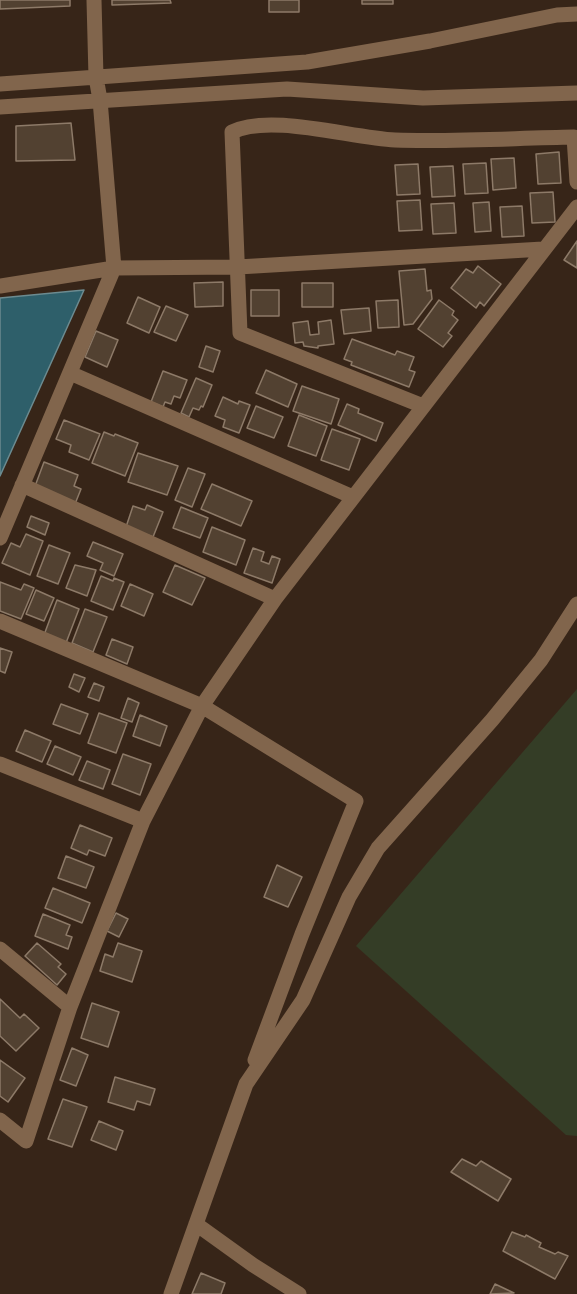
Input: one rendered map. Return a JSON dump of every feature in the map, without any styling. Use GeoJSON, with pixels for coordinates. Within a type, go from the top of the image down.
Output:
{"type":"FeatureCollection","features":[{"type":"Feature","properties":{"kind":"street"},"geometry":{"type":"LineString","coordinates":[[0,538],[114,268],[100,100],[96,77],[94,0]]}},
{"type":"Feature","properties":{"kind":"street"},"geometry":{"type":"LineString","coordinates":[[0,84],[307,62],[557,15],[577,14]]}},
{"type":"Feature","properties":{"kind":"street"},"geometry":{"type":"LineString","coordinates":[[0,107],[286,88],[423,98],[577,93]]}},
{"type":"Feature","properties":{"kind":"street"},"geometry":{"type":"LineString","coordinates":[[423,406],[240,333],[232,132],[243,126],[287,125],[394,140],[574,137],[577,182]]}},
{"type":"Feature","properties":{"kind":"street"},"geometry":{"type":"LineString","coordinates":[[0,1120],[26,1140],[70,1007],[143,821],[202,706],[275,600],[577,207]]}},
{"type":"Feature","properties":{"kind":"street"},"geometry":{"type":"LineString","coordinates":[[0,286],[114,268],[238,267],[543,249]]}},
{"type":"Feature","properties":{"kind":"street"},"geometry":{"type":"LineString","coordinates":[[69,373],[353,498]]}},
{"type":"Feature","properties":{"kind":"street"},"geometry":{"type":"LineString","coordinates":[[22,485],[275,600]]}},
{"type":"Feature","properties":{"kind":"street"},"geometry":{"type":"LineString","coordinates":[[246,1084],[303,1000],[349,897],[378,848],[492,720],[541,660],[577,604]]}},
{"type":"Feature","properties":{"kind":"street"},"geometry":{"type":"LineString","coordinates":[[0,621],[202,706],[356,801],[302,934],[171,1294]]}},
{"type":"Feature","properties":{"kind":"street"},"geometry":{"type":"LineString","coordinates":[[0,764],[143,821]]}},
{"type":"Feature","properties":{"kind":"street"},"geometry":{"type":"LineString","coordinates":[[0,949],[70,1007]]}},
{"type":"Feature","properties":{"kind":"street"},"geometry":{"type":"LineString","coordinates":[[196,1224],[298,1294]]}},
{"type":"Feature","properties":{"kind":"green space"},"geometry":{"type":"Polygon","coordinates":[[[577,689],[577,1136],[566,1135],[356,946],[577,689]]]}},
{"type":"Feature","properties":{"kind":"water"},"geometry":{"type":"Polygon","coordinates":[[[84,290],[0,476],[0,298],[84,290]]]}},
{"type":"Feature","properties":{"kind":"building"},"geometry":{"type":"Polygon","coordinates":[[[0,0],[70,0],[70,6],[0,9],[0,0]]]}},
{"type":"Feature","properties":{"kind":"building"},"geometry":{"type":"Polygon","coordinates":[[[112,0],[170,0],[171,3],[112,5],[112,0]]]}},
{"type":"Feature","properties":{"kind":"building"},"geometry":{"type":"Polygon","coordinates":[[[269,0],[299,0],[299,12],[269,12],[269,0]]]}},
{"type":"Feature","properties":{"kind":"building"},"geometry":{"type":"Polygon","coordinates":[[[362,0],[393,0],[393,4],[362,4],[362,0]]]}},
{"type":"Feature","properties":{"kind":"building"},"geometry":{"type":"Polygon","coordinates":[[[71,123],[75,160],[16,161],[16,126],[71,123]]]}},
{"type":"Feature","properties":{"kind":"building"},"geometry":{"type":"Polygon","coordinates":[[[559,152],[561,183],[538,184],[536,154],[559,152]]]}},
{"type":"Feature","properties":{"kind":"building"},"geometry":{"type":"Polygon","coordinates":[[[514,158],[516,188],[493,190],[491,159],[514,158]]]}},
{"type":"Feature","properties":{"kind":"building"},"geometry":{"type":"Polygon","coordinates":[[[486,163],[488,193],[465,194],[463,164],[486,163]]]}},
{"type":"Feature","properties":{"kind":"building"},"geometry":{"type":"Polygon","coordinates":[[[418,164],[420,194],[397,195],[395,165],[418,164]]]}},
{"type":"Feature","properties":{"kind":"building"},"geometry":{"type":"Polygon","coordinates":[[[453,166],[455,196],[432,197],[430,167],[453,166]]]}},
{"type":"Feature","properties":{"kind":"building"},"geometry":{"type":"Polygon","coordinates":[[[553,192],[555,222],[532,223],[530,193],[553,192]]]}},
{"type":"Feature","properties":{"kind":"building"},"geometry":{"type":"Polygon","coordinates":[[[420,200],[422,230],[399,231],[397,201],[420,200]]]}},
{"type":"Feature","properties":{"kind":"building"},"geometry":{"type":"Polygon","coordinates":[[[489,202],[491,231],[475,232],[473,203],[489,202]]]}},
{"type":"Feature","properties":{"kind":"building"},"geometry":{"type":"Polygon","coordinates":[[[454,203],[456,233],[433,234],[431,204],[454,203]]]}},
{"type":"Feature","properties":{"kind":"building"},"geometry":{"type":"Polygon","coordinates":[[[522,206],[524,236],[502,237],[500,207],[522,206]]]}},
{"type":"Feature","properties":{"kind":"building"},"geometry":{"type":"Polygon","coordinates":[[[577,241],[577,268],[564,260],[577,241]]]}},
{"type":"Feature","properties":{"kind":"building"},"geometry":{"type":"Polygon","coordinates":[[[478,266],[501,284],[484,306],[480,302],[476,308],[451,288],[466,269],[473,273],[478,266]]]}},
{"type":"Feature","properties":{"kind":"building"},"geometry":{"type":"Polygon","coordinates":[[[425,269],[427,291],[431,290],[432,299],[413,324],[404,325],[399,271],[425,269]]]}},
{"type":"Feature","properties":{"kind":"building"},"geometry":{"type":"Polygon","coordinates":[[[223,282],[223,306],[195,307],[194,283],[223,282]]]}},
{"type":"Feature","properties":{"kind":"building"},"geometry":{"type":"Polygon","coordinates":[[[302,283],[333,283],[333,307],[302,307],[302,283]]]}},
{"type":"Feature","properties":{"kind":"building"},"geometry":{"type":"Polygon","coordinates":[[[251,290],[279,290],[279,316],[251,316],[251,290]]]}},
{"type":"Feature","properties":{"kind":"building"},"geometry":{"type":"Polygon","coordinates":[[[138,297],[160,307],[149,333],[127,323],[138,297]]]}},
{"type":"Feature","properties":{"kind":"building"},"geometry":{"type":"Polygon","coordinates":[[[398,300],[399,327],[378,328],[376,301],[398,300]]]}},
{"type":"Feature","properties":{"kind":"building"},"geometry":{"type":"Polygon","coordinates":[[[439,300],[454,311],[452,315],[458,320],[448,333],[452,336],[443,347],[418,329],[439,300]]]}},
{"type":"Feature","properties":{"kind":"building"},"geometry":{"type":"Polygon","coordinates":[[[166,306],[188,315],[176,341],[154,332],[166,306]]]}},
{"type":"Feature","properties":{"kind":"building"},"geometry":{"type":"Polygon","coordinates":[[[369,308],[371,331],[344,334],[341,310],[369,308]]]}},
{"type":"Feature","properties":{"kind":"building"},"geometry":{"type":"Polygon","coordinates":[[[331,320],[334,344],[318,346],[318,348],[304,346],[303,342],[295,343],[293,323],[308,321],[310,335],[319,334],[318,322],[331,320]]]}},
{"type":"Feature","properties":{"kind":"building"},"geometry":{"type":"Polygon","coordinates":[[[96,331],[118,340],[107,367],[85,357],[96,331]]]}},
{"type":"Feature","properties":{"kind":"building"},"geometry":{"type":"Polygon","coordinates":[[[352,339],[395,355],[397,351],[414,357],[409,370],[415,372],[409,387],[351,365],[352,362],[344,359],[352,339]]]}},
{"type":"Feature","properties":{"kind":"building"},"geometry":{"type":"Polygon","coordinates":[[[206,346],[220,351],[213,372],[199,367],[206,346]]]}},
{"type":"Feature","properties":{"kind":"building"},"geometry":{"type":"Polygon","coordinates":[[[266,370],[297,384],[288,407],[256,393],[266,370]]]}},
{"type":"Feature","properties":{"kind":"building"},"geometry":{"type":"Polygon","coordinates":[[[163,371],[187,380],[180,398],[174,396],[171,404],[165,402],[163,407],[151,402],[163,371]]]}},
{"type":"Feature","properties":{"kind":"building"},"geometry":{"type":"Polygon","coordinates":[[[196,378],[212,385],[203,407],[201,406],[199,410],[193,408],[189,417],[181,413],[196,378]]]}},
{"type":"Feature","properties":{"kind":"building"},"geometry":{"type":"Polygon","coordinates":[[[302,386],[339,399],[331,424],[293,411],[302,386]]]}},
{"type":"Feature","properties":{"kind":"building"},"geometry":{"type":"Polygon","coordinates":[[[223,397],[238,404],[239,401],[250,405],[239,433],[223,427],[225,420],[215,416],[223,397]]]}},
{"type":"Feature","properties":{"kind":"building"},"geometry":{"type":"Polygon","coordinates":[[[347,404],[359,409],[358,413],[383,423],[376,441],[338,425],[347,404]]]}},
{"type":"Feature","properties":{"kind":"building"},"geometry":{"type":"Polygon","coordinates":[[[256,406],[283,417],[274,438],[247,428],[256,406]]]}},
{"type":"Feature","properties":{"kind":"building"},"geometry":{"type":"Polygon","coordinates":[[[299,415],[327,426],[316,456],[288,446],[299,415]]]}},
{"type":"Feature","properties":{"kind":"building"},"geometry":{"type":"Polygon","coordinates":[[[64,420],[100,434],[89,460],[69,452],[71,445],[56,439],[64,420]]]}},
{"type":"Feature","properties":{"kind":"building"},"geometry":{"type":"Polygon","coordinates":[[[332,429],[360,439],[349,470],[321,460],[332,429]]]}},
{"type":"Feature","properties":{"kind":"building"},"geometry":{"type":"Polygon","coordinates":[[[104,432],[138,443],[125,476],[92,463],[104,432]]]}},
{"type":"Feature","properties":{"kind":"building"},"geometry":{"type":"Polygon","coordinates":[[[138,453],[178,466],[167,495],[128,482],[138,453]]]}},
{"type":"Feature","properties":{"kind":"building"},"geometry":{"type":"Polygon","coordinates":[[[44,462],[78,475],[74,486],[81,489],[75,504],[34,489],[44,462]]]}},
{"type":"Feature","properties":{"kind":"building"},"geometry":{"type":"Polygon","coordinates":[[[188,468],[205,474],[192,507],[175,500],[188,468]]]}},
{"type":"Feature","properties":{"kind":"building"},"geometry":{"type":"Polygon","coordinates":[[[212,484],[252,501],[241,526],[201,509],[212,484]]]}},
{"type":"Feature","properties":{"kind":"building"},"geometry":{"type":"Polygon","coordinates":[[[147,505],[163,512],[153,537],[126,527],[133,506],[145,510],[147,505]]]}},
{"type":"Feature","properties":{"kind":"building"},"geometry":{"type":"Polygon","coordinates":[[[181,507],[208,518],[200,538],[173,528],[181,507]]]}},
{"type":"Feature","properties":{"kind":"building"},"geometry":{"type":"Polygon","coordinates":[[[31,516],[49,523],[45,535],[27,527],[31,516]]]}},
{"type":"Feature","properties":{"kind":"building"},"geometry":{"type":"Polygon","coordinates":[[[212,527],[245,540],[236,565],[203,552],[212,527]]]}},
{"type":"Feature","properties":{"kind":"building"},"geometry":{"type":"Polygon","coordinates":[[[26,534],[43,541],[30,575],[2,563],[11,543],[20,547],[26,534]]]}},
{"type":"Feature","properties":{"kind":"building"},"geometry":{"type":"Polygon","coordinates":[[[93,542],[123,554],[114,576],[100,570],[103,563],[87,556],[93,542]]]}},
{"type":"Feature","properties":{"kind":"building"},"geometry":{"type":"Polygon","coordinates":[[[49,545],[70,553],[58,584],[37,576],[49,545]]]}},
{"type":"Feature","properties":{"kind":"building"},"geometry":{"type":"Polygon","coordinates":[[[253,548],[264,552],[261,561],[269,564],[272,556],[280,559],[272,583],[244,573],[253,548]]]}},
{"type":"Feature","properties":{"kind":"building"},"geometry":{"type":"Polygon","coordinates":[[[75,565],[96,570],[87,596],[66,588],[75,565]]]}},
{"type":"Feature","properties":{"kind":"building"},"geometry":{"type":"Polygon","coordinates":[[[175,565],[205,578],[192,605],[163,592],[175,565]]]}},
{"type":"Feature","properties":{"kind":"building"},"geometry":{"type":"Polygon","coordinates":[[[101,576],[113,581],[114,578],[124,582],[113,610],[91,601],[101,576]]]}},
{"type":"Feature","properties":{"kind":"building"},"geometry":{"type":"Polygon","coordinates":[[[0,582],[21,590],[24,584],[34,588],[21,619],[0,611],[0,582]]]}},
{"type":"Feature","properties":{"kind":"building"},"geometry":{"type":"Polygon","coordinates":[[[130,584],[153,594],[144,616],[121,606],[130,584]]]}},
{"type":"Feature","properties":{"kind":"building"},"geometry":{"type":"Polygon","coordinates":[[[36,590],[54,598],[44,621],[26,614],[36,590]]]}},
{"type":"Feature","properties":{"kind":"building"},"geometry":{"type":"Polygon","coordinates":[[[57,600],[79,609],[66,643],[44,635],[57,600]]]}},
{"type":"Feature","properties":{"kind":"building"},"geometry":{"type":"Polygon","coordinates":[[[85,609],[107,617],[93,652],[72,643],[85,609]]]}},
{"type":"Feature","properties":{"kind":"building"},"geometry":{"type":"Polygon","coordinates":[[[112,639],[133,647],[127,664],[106,655],[112,639]]]}},
{"type":"Feature","properties":{"kind":"building"},"geometry":{"type":"Polygon","coordinates":[[[0,648],[12,652],[5,673],[0,671],[0,648]]]}},
{"type":"Feature","properties":{"kind":"building"},"geometry":{"type":"Polygon","coordinates":[[[74,674],[85,678],[79,692],[69,687],[74,674]]]}},
{"type":"Feature","properties":{"kind":"building"},"geometry":{"type":"Polygon","coordinates":[[[94,683],[104,687],[99,701],[88,697],[94,683]]]}},
{"type":"Feature","properties":{"kind":"building"},"geometry":{"type":"Polygon","coordinates":[[[128,698],[139,703],[132,722],[121,718],[128,698]]]}},
{"type":"Feature","properties":{"kind":"building"},"geometry":{"type":"Polygon","coordinates":[[[61,704],[88,714],[80,734],[53,724],[61,704]]]}},
{"type":"Feature","properties":{"kind":"building"},"geometry":{"type":"Polygon","coordinates":[[[99,713],[127,723],[116,753],[88,743],[99,713]]]}},
{"type":"Feature","properties":{"kind":"building"},"geometry":{"type":"Polygon","coordinates":[[[140,715],[167,726],[160,746],[133,736],[140,715]]]}},
{"type":"Feature","properties":{"kind":"building"},"geometry":{"type":"Polygon","coordinates":[[[25,730],[51,741],[42,762],[16,751],[25,730]]]}},
{"type":"Feature","properties":{"kind":"building"},"geometry":{"type":"Polygon","coordinates":[[[55,746],[81,757],[73,775],[47,764],[55,746]]]}},
{"type":"Feature","properties":{"kind":"building"},"geometry":{"type":"Polygon","coordinates":[[[123,754],[151,764],[140,795],[112,784],[123,754]]]}},
{"type":"Feature","properties":{"kind":"building"},"geometry":{"type":"Polygon","coordinates":[[[87,761],[110,770],[103,789],[79,780],[87,761]]]}},
{"type":"Feature","properties":{"kind":"building"},"geometry":{"type":"Polygon","coordinates":[[[80,825],[112,838],[105,856],[89,850],[87,855],[71,848],[80,825]]]}},
{"type":"Feature","properties":{"kind":"building"},"geometry":{"type":"Polygon","coordinates":[[[66,856],[94,867],[86,888],[58,878],[66,856]]]}},
{"type":"Feature","properties":{"kind":"building"},"geometry":{"type":"Polygon","coordinates":[[[277,865],[302,877],[288,907],[264,897],[277,865]]]}},
{"type":"Feature","properties":{"kind":"building"},"geometry":{"type":"Polygon","coordinates":[[[53,888],[90,903],[82,923],[45,908],[53,888]]]}},
{"type":"Feature","properties":{"kind":"building"},"geometry":{"type":"Polygon","coordinates":[[[116,913],[128,919],[119,937],[107,931],[116,913]]]}},
{"type":"Feature","properties":{"kind":"building"},"geometry":{"type":"Polygon","coordinates":[[[43,914],[70,925],[66,935],[72,937],[68,949],[35,936],[43,914]]]}},
{"type":"Feature","properties":{"kind":"building"},"geometry":{"type":"Polygon","coordinates":[[[37,943],[61,964],[58,967],[66,974],[57,985],[25,956],[37,943]]]}},
{"type":"Feature","properties":{"kind":"building"},"geometry":{"type":"Polygon","coordinates":[[[118,943],[142,951],[132,982],[100,971],[105,954],[113,957],[118,943]]]}},
{"type":"Feature","properties":{"kind":"building"},"geometry":{"type":"Polygon","coordinates":[[[0,999],[20,1018],[24,1014],[39,1028],[16,1051],[0,1036],[0,999]]]}},
{"type":"Feature","properties":{"kind":"building"},"geometry":{"type":"Polygon","coordinates":[[[92,1003],[119,1012],[108,1047],[81,1038],[92,1003]]]}},
{"type":"Feature","properties":{"kind":"building"},"geometry":{"type":"Polygon","coordinates":[[[72,1048],[88,1055],[76,1086],[60,1080],[72,1048]]]}},
{"type":"Feature","properties":{"kind":"building"},"geometry":{"type":"Polygon","coordinates":[[[0,1060],[25,1078],[8,1102],[0,1096],[0,1060]]]}},
{"type":"Feature","properties":{"kind":"building"},"geometry":{"type":"Polygon","coordinates":[[[115,1077],[155,1089],[150,1105],[137,1101],[134,1110],[108,1102],[115,1077]]]}},
{"type":"Feature","properties":{"kind":"building"},"geometry":{"type":"Polygon","coordinates":[[[63,1099],[87,1107],[72,1147],[48,1139],[63,1099]]]}},
{"type":"Feature","properties":{"kind":"building"},"geometry":{"type":"Polygon","coordinates":[[[99,1121],[123,1131],[116,1150],[91,1140],[99,1121]]]}},
{"type":"Feature","properties":{"kind":"building"},"geometry":{"type":"Polygon","coordinates":[[[462,1159],[476,1166],[481,1161],[511,1179],[498,1201],[451,1172],[462,1159]]]}},
{"type":"Feature","properties":{"kind":"building"},"geometry":{"type":"Polygon","coordinates":[[[512,1232],[525,1237],[526,1235],[541,1243],[539,1247],[555,1254],[558,1252],[568,1256],[555,1279],[503,1251],[512,1232]]]}},
{"type":"Feature","properties":{"kind":"building"},"geometry":{"type":"Polygon","coordinates":[[[201,1273],[225,1283],[221,1294],[192,1294],[201,1273]]]}},
{"type":"Feature","properties":{"kind":"building"},"geometry":{"type":"Polygon","coordinates":[[[495,1284],[514,1293],[490,1294],[495,1284]]]}}]}
